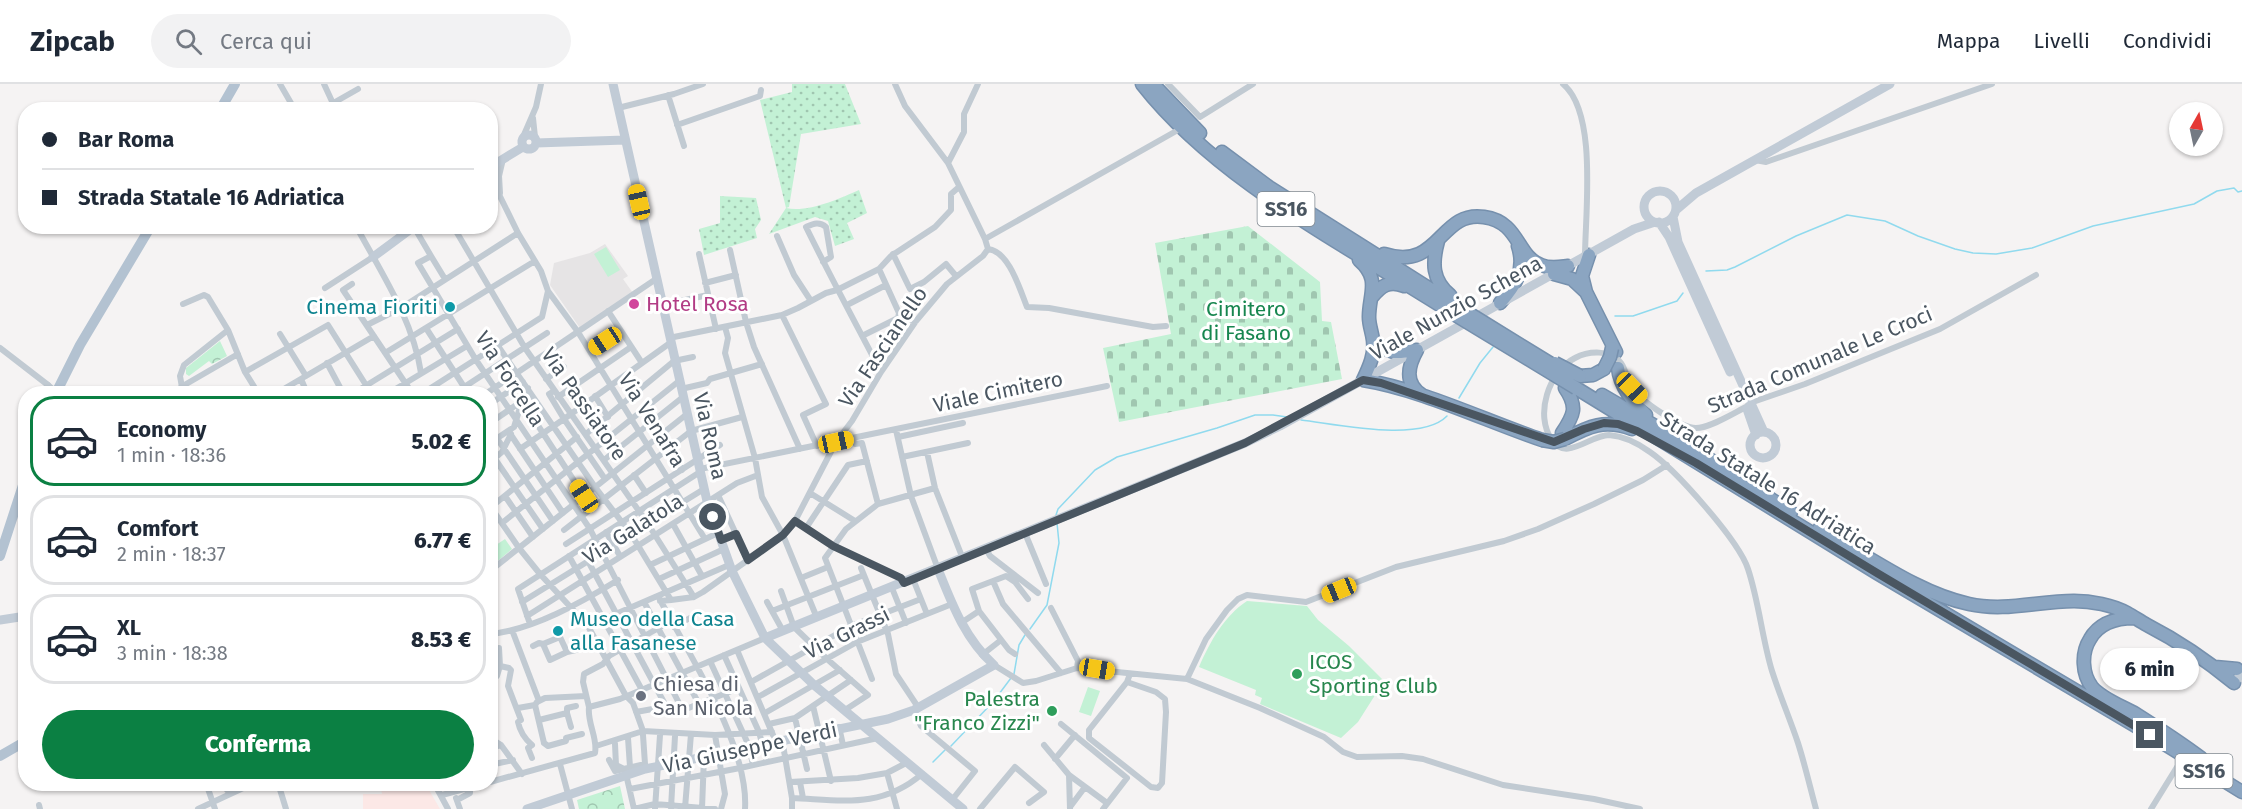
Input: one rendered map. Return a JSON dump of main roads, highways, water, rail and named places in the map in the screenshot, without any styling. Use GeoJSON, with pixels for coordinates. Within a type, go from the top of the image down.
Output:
{"type":"FeatureCollection","features":[{"type":"Feature","properties":{"kind":"highway","name":"Strada Statale 16 Adriatica"},"geometry":{"type":"LineString","coordinates":[[1142,84],[1159,105],[1233,172],[1322,233],[1428,297],[1456,307],[1488,325],[1537,360]]}},
{"type":"Feature","properties":{"kind":"highway","name":"Strada Statale 16 Adriatica"},"geometry":{"type":"LineString","coordinates":[[1153,84],[1205,138],[1269,187],[1537,360],[1690,447],[1816,527],[2242,784]]}},
{"type":"Feature","properties":{"kind":"highway"},"geometry":{"type":"LineString","coordinates":[[1456,307],[1435,276],[1433,258],[1444,232],[1471,216],[1498,221],[1508,227],[1530,259],[1540,265],[1552,268],[1568,266]]}},
{"type":"Feature","properties":{"kind":"highway"},"geometry":{"type":"LineString","coordinates":[[1338,230],[1381,253],[1398,259],[1415,257],[1428,250],[1439,240]]}},
{"type":"Feature","properties":{"kind":"highway"},"geometry":{"type":"LineString","coordinates":[[1322,233],[1366,266],[1371,277],[1372,297],[1369,326],[1373,340],[1372,360],[1363,380],[1381,383],[1428,398],[1542,440],[1604,423],[1618,424],[1637,431],[1696,463]]}},
{"type":"Feature","properties":{"kind":"highway"},"geometry":{"type":"LineString","coordinates":[[1500,303],[1517,281],[1521,269],[1521,253],[1515,236]]}},
{"type":"Feature","properties":{"kind":"highway"},"geometry":{"type":"LineString","coordinates":[[1587,256],[1582,276],[1586,292],[1613,347],[1619,375],[1631,401],[1647,416],[1690,447]]}},
{"type":"Feature","properties":{"kind":"highway"},"geometry":{"type":"LineString","coordinates":[[1554,274],[1572,279],[1586,292]]}},
{"type":"Feature","properties":{"kind":"highway"},"geometry":{"type":"LineString","coordinates":[[1372,297],[1380,287],[1388,283],[1399,284],[1428,297]]}},
{"type":"Feature","properties":{"kind":"highway"},"geometry":{"type":"LineString","coordinates":[[1373,340],[1384,350],[1396,353],[1417,350],[1409,364],[1409,376],[1415,390],[1428,398]]}},
{"type":"Feature","properties":{"kind":"highway"},"geometry":{"type":"LineString","coordinates":[[1563,436],[1573,417],[1575,383],[1604,369],[1613,347]]}},
{"type":"Feature","properties":{"kind":"highway","name":"Strada Statale 16 Adriatica"},"geometry":{"type":"LineString","coordinates":[[1575,383],[1696,463],[2242,792]]}},
{"type":"Feature","properties":{"kind":"highway","name":"SS16"},"geometry":{"type":"LineString","coordinates":[[1816,527],[1928,590],[1957,601],[2005,608],[2082,602],[2118,609],[2183,644],[2238,687]]}},
{"type":"Feature","properties":{"kind":"highway"},"geometry":{"type":"LineString","coordinates":[[2134,618],[2110,621],[2094,633],[2084,656],[2087,678],[2096,691],[2178,741],[2209,764]]}},
{"type":"Feature","properties":{"kind":"highway"},"geometry":{"type":"LineString","coordinates":[[2215,667],[2240,670]]}},
{"type":"Feature","properties":{"kind":"highway","name":"SS16"},"geometry":{"type":"LineString","coordinates":[[2166,745],[2242,797]]}},
{"type":"Feature","properties":{"kind":"main road"},"geometry":{"type":"LineString","coordinates":[[224,102],[234,84]]}},
{"type":"Feature","properties":{"kind":"main road"},"geometry":{"type":"LineString","coordinates":[[56,386],[146,234]]}},
{"type":"Feature","properties":{"kind":"main road"},"geometry":{"type":"LineString","coordinates":[[0,556],[18,501]]}},
{"type":"Feature","properties":{"kind":"main road"},"geometry":{"type":"LineString","coordinates":[[0,756],[18,746]]}},
{"type":"Feature","properties":{"kind":"waterway"},"geometry":{"type":"LineString","coordinates":[[1706,271],[1727,270],[1735,267],[1796,236],[1847,215],[1885,221],[1955,249],[1996,254],[2032,248],[2093,226],[2194,204],[2217,191],[2234,188],[2238,192],[2242,191]]}},
{"type":"Feature","properties":{"kind":"waterway"},"geometry":{"type":"LineString","coordinates":[[1615,316],[1633,316],[1677,301],[1683,293]]}},
{"type":"Feature","properties":{"kind":"waterway"},"geometry":{"type":"LineString","coordinates":[[1459,398],[1480,363],[1493,347]]}},
{"type":"Feature","properties":{"kind":"waterway"},"geometry":{"type":"LineString","coordinates":[[1056,515],[1058,509],[1095,470],[1117,457],[1255,415],[1287,417]]}},
{"type":"Feature","properties":{"kind":"waterway"},"geometry":{"type":"LineString","coordinates":[[1301,420],[1356,428],[1399,430],[1418,429],[1435,424],[1447,416]]}},
{"type":"Feature","properties":{"kind":"waterway"},"geometry":{"type":"LineString","coordinates":[[1030,629],[1047,605],[1059,543],[1057,523]]}},
{"type":"Feature","properties":{"kind":"waterway"},"geometry":{"type":"LineString","coordinates":[[1014,674],[1019,645],[1025,635]]}},
{"type":"Feature","properties":{"kind":"waterway"},"geometry":{"type":"LineString","coordinates":[[951,746],[993,702],[1011,678]]}},
{"type":"Feature","properties":{"kind":"waterway"},"geometry":{"type":"LineString","coordinates":[[933,762],[945,750]]}},
{"type":"Feature","properties":{"kind":"place","name":"Hotel Rosa"},"geometry":{"type":"Point","coordinates":[634,304]}},
{"type":"Feature","properties":{"kind":"place","name":"Cinema Fioriti"},"geometry":{"type":"Point","coordinates":[450,307]}},
{"type":"Feature","properties":{"kind":"place","name":"Museo della Casa alla Fasanese"},"geometry":{"type":"Point","coordinates":[558,631]}},
{"type":"Feature","properties":{"kind":"place","name":"ICOS Sporting Club"},"geometry":{"type":"Point","coordinates":[1297,674]}},
{"type":"Feature","properties":{"kind":"place","name":"Chiesa di San Nicola"},"geometry":{"type":"Point","coordinates":[641,696]}},
{"type":"Feature","properties":{"kind":"place","name":"Palestra \"Franco Zizzi\""},"geometry":{"type":"Point","coordinates":[1052,711]}},
{"type":"Feature","properties":{"kind":"park label","name":"Cimitero di Fasano"},"geometry":{"type":"Point","coordinates":[1246,321]}}]}
